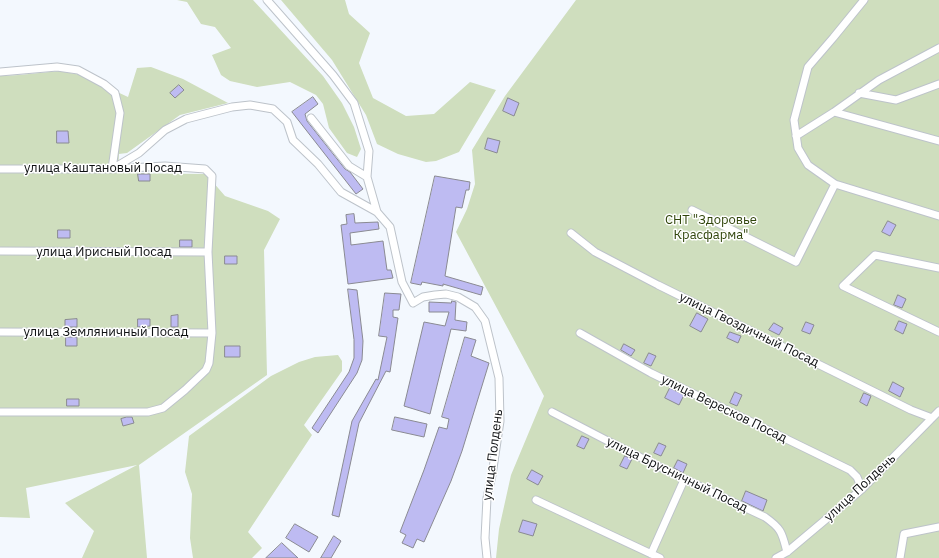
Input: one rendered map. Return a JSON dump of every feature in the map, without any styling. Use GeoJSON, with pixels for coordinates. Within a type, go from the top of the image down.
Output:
{"type":"FeatureCollection","features":[{"type":"Feature","properties":{"kind":"street"},"geometry":{"type":"LineString","coordinates":[[267,0],[333,75],[354,103],[369,151],[368,177],[377,212]]}},
{"type":"Feature","properties":{"kind":"street"},"geometry":{"type":"LineString","coordinates":[[864,0],[834,38],[808,67],[794,120],[798,148],[808,165],[835,184],[939,216]]}},
{"type":"Feature","properties":{"kind":"street"},"geometry":{"type":"LineString","coordinates":[[796,136],[834,112],[879,80],[939,48]]}},
{"type":"Feature","properties":{"kind":"street"},"geometry":{"type":"LineString","coordinates":[[0,72],[57,67],[78,70],[104,84],[115,93],[120,113],[112,169]]}},
{"type":"Feature","properties":{"kind":"street"},"geometry":{"type":"LineString","coordinates":[[859,93],[896,100],[939,84]]}},
{"type":"Feature","properties":{"kind":"street","name":"улица Полдень"},"geometry":{"type":"LineString","coordinates":[[112,169],[139,153],[165,130],[186,119],[232,107],[250,105],[273,109],[287,122],[293,140],[318,164],[341,192],[377,212],[390,227],[402,282],[413,303],[423,297],[446,294],[458,297],[475,307],[484,321],[499,378],[500,421],[487,498],[485,538],[487,558]]}},
{"type":"Feature","properties":{"kind":"street"},"geometry":{"type":"LineString","coordinates":[[834,112],[939,141]]}},
{"type":"Feature","properties":{"kind":"street"},"geometry":{"type":"LineString","coordinates":[[311,118],[349,166],[368,177]]}},
{"type":"Feature","properties":{"kind":"street","name":"улица Каштановый Посад"},"geometry":{"type":"LineString","coordinates":[[0,169],[112,169],[166,166],[205,169],[212,176],[208,252]]}},
{"type":"Feature","properties":{"kind":"street"},"geometry":{"type":"LineString","coordinates":[[692,210],[796,262],[835,184]]}},
{"type":"Feature","properties":{"kind":"street","name":"улица Гвоздичный Посад"},"geometry":{"type":"LineString","coordinates":[[571,232],[595,252],[658,285],[911,410],[932,418]]}},
{"type":"Feature","properties":{"kind":"street","name":"улица Ирисный Посад"},"geometry":{"type":"LineString","coordinates":[[0,251],[208,252]]}},
{"type":"Feature","properties":{"kind":"street"},"geometry":{"type":"LineString","coordinates":[[0,412],[148,412],[163,408],[206,370],[209,363],[212,333],[208,252]]}},
{"type":"Feature","properties":{"kind":"street"},"geometry":{"type":"LineString","coordinates":[[939,268],[875,255],[843,286],[939,332]]}},
{"type":"Feature","properties":{"kind":"street","name":"улица Земляничный Посад"},"geometry":{"type":"LineString","coordinates":[[0,332],[212,333]]}},
{"type":"Feature","properties":{"kind":"street","name":"улица Вересков Посад"},"geometry":{"type":"LineString","coordinates":[[580,333],[651,373],[850,470],[857,477],[862,489]]}},
{"type":"Feature","properties":{"kind":"street","name":"улица Полдень"},"geometry":{"type":"LineString","coordinates":[[776,558],[786,552],[862,489],[939,411]]}},
{"type":"Feature","properties":{"kind":"street","name":"улица Брусничный Посад"},"geometry":{"type":"LineString","coordinates":[[552,412],[684,480],[765,518],[777,526],[782,534],[786,552]]}},
{"type":"Feature","properties":{"kind":"street"},"geometry":{"type":"LineString","coordinates":[[650,554],[684,480]]}},
{"type":"Feature","properties":{"kind":"street"},"geometry":{"type":"LineString","coordinates":[[536,500],[660,558]]}},
{"type":"Feature","properties":{"kind":"street"},"geometry":{"type":"LineString","coordinates":[[900,558],[904,534],[939,527]]}},
{"type":"Feature","properties":{"kind":"green space"},"geometry":{"type":"Polygon","coordinates":[[[177,0],[253,0],[323,76],[342,103],[354,127],[361,149],[357,157],[347,153],[329,128],[323,104],[316,95],[290,82],[257,87],[230,81],[221,75],[212,55],[231,48],[215,27],[201,24],[187,2],[177,0]]]}},
{"type":"Feature","properties":{"kind":"green space"},"geometry":{"type":"Polygon","coordinates":[[[281,0],[345,0],[349,14],[370,33],[359,63],[373,98],[406,116],[434,114],[470,82],[496,90],[459,152],[436,161],[426,162],[398,154],[377,144],[366,115],[332,60],[281,0]]]}},
{"type":"Feature","properties":{"kind":"green space","name":"СНТ \"Здоровье Красфарма\""},"geometry":{"type":"Polygon","coordinates":[[[576,0],[939,0],[939,558],[496,558],[499,529],[511,475],[544,396],[456,232],[467,209],[475,184],[472,150],[505,96],[576,0]]]}},
{"type":"Feature","properties":{"kind":"green space"},"geometry":{"type":"Polygon","coordinates":[[[151,67],[183,79],[228,103],[180,115],[127,153],[119,154],[118,173],[206,174],[225,196],[268,211],[280,219],[264,250],[267,375],[139,465],[147,558],[82,558],[94,531],[65,503],[137,465],[26,488],[30,518],[0,517],[0,76],[59,71],[81,75],[128,97],[137,68],[151,67]]]}},
{"type":"Feature","properties":{"kind":"green space"},"geometry":{"type":"Polygon","coordinates":[[[338,355],[342,361],[342,371],[304,425],[312,435],[248,532],[262,548],[252,558],[193,558],[190,538],[192,494],[185,472],[189,436],[271,376],[299,362],[315,357],[338,355]]]}},
{"type":"Feature","properties":{"kind":"building"},"geometry":{"type":"Polygon","coordinates":[[[179,85],[184,90],[175,98],[170,93],[179,85]]]}},
{"type":"Feature","properties":{"kind":"building"},"geometry":{"type":"Polygon","coordinates":[[[313,97],[318,104],[305,114],[307,121],[363,189],[356,194],[292,112],[313,97]]]}},
{"type":"Feature","properties":{"kind":"building"},"geometry":{"type":"Polygon","coordinates":[[[508,98],[519,103],[514,116],[503,111],[508,98]]]}},
{"type":"Feature","properties":{"kind":"building"},"geometry":{"type":"Polygon","coordinates":[[[57,131],[68,131],[69,143],[57,143],[57,131]]]}},
{"type":"Feature","properties":{"kind":"building"},"geometry":{"type":"Polygon","coordinates":[[[488,138],[500,141],[497,153],[485,149],[488,138]]]}},
{"type":"Feature","properties":{"kind":"building"},"geometry":{"type":"Polygon","coordinates":[[[138,174],[150,174],[150,181],[139,181],[138,174]]]}},
{"type":"Feature","properties":{"kind":"building"},"geometry":{"type":"Polygon","coordinates":[[[435,176],[470,182],[469,190],[466,190],[462,208],[456,207],[445,276],[483,287],[481,295],[443,284],[443,286],[422,282],[421,285],[411,283],[435,176]]]}},
{"type":"Feature","properties":{"kind":"building"},"geometry":{"type":"Polygon","coordinates":[[[354,214],[355,223],[378,222],[379,229],[350,233],[351,245],[383,241],[387,270],[391,270],[393,278],[348,284],[341,225],[347,224],[346,215],[354,214]]]}},
{"type":"Feature","properties":{"kind":"building"},"geometry":{"type":"Polygon","coordinates":[[[888,221],[896,225],[890,236],[882,232],[888,221]]]}},
{"type":"Feature","properties":{"kind":"building"},"geometry":{"type":"Polygon","coordinates":[[[58,230],[70,230],[70,238],[58,238],[58,230]]]}},
{"type":"Feature","properties":{"kind":"building"},"geometry":{"type":"Polygon","coordinates":[[[180,240],[192,240],[192,247],[180,247],[180,240]]]}},
{"type":"Feature","properties":{"kind":"building"},"geometry":{"type":"Polygon","coordinates":[[[225,256],[237,256],[237,264],[225,264],[225,256]]]}},
{"type":"Feature","properties":{"kind":"building"},"geometry":{"type":"Polygon","coordinates":[[[348,289],[357,290],[363,341],[362,360],[357,373],[318,433],[312,428],[349,372],[354,358],[354,340],[348,289]]]}},
{"type":"Feature","properties":{"kind":"building"},"geometry":{"type":"Polygon","coordinates":[[[385,293],[401,294],[399,310],[393,310],[393,317],[398,318],[390,372],[386,371],[359,423],[339,517],[332,515],[352,421],[376,379],[378,380],[387,337],[379,336],[385,293]]]}},
{"type":"Feature","properties":{"kind":"building"},"geometry":{"type":"Polygon","coordinates":[[[898,295],[906,299],[902,308],[894,305],[898,295]]]}},
{"type":"Feature","properties":{"kind":"building"},"geometry":{"type":"Polygon","coordinates":[[[452,301],[456,302],[455,320],[467,322],[466,331],[451,329],[430,414],[404,406],[424,322],[445,326],[449,312],[429,312],[429,302],[451,303],[452,301]]]}},
{"type":"Feature","properties":{"kind":"building"},"geometry":{"type":"Polygon","coordinates":[[[697,313],[708,319],[701,332],[690,326],[697,313]]]}},
{"type":"Feature","properties":{"kind":"building"},"geometry":{"type":"Polygon","coordinates":[[[178,315],[178,327],[171,327],[171,316],[178,315]]]}},
{"type":"Feature","properties":{"kind":"building"},"geometry":{"type":"Polygon","coordinates":[[[77,319],[77,327],[65,327],[65,320],[77,319]]]}},
{"type":"Feature","properties":{"kind":"building"},"geometry":{"type":"Polygon","coordinates":[[[138,319],[150,319],[150,326],[138,327],[138,319]]]}},
{"type":"Feature","properties":{"kind":"building"},"geometry":{"type":"Polygon","coordinates":[[[899,321],[907,324],[903,334],[895,330],[899,321]]]}},
{"type":"Feature","properties":{"kind":"building"},"geometry":{"type":"Polygon","coordinates":[[[806,322],[814,325],[810,334],[802,331],[806,322]]]}},
{"type":"Feature","properties":{"kind":"building"},"geometry":{"type":"Polygon","coordinates":[[[774,323],[783,328],[779,335],[769,330],[774,323]]]}},
{"type":"Feature","properties":{"kind":"building"},"geometry":{"type":"Polygon","coordinates":[[[730,332],[741,336],[738,343],[727,338],[730,332]]]}},
{"type":"Feature","properties":{"kind":"building"},"geometry":{"type":"Polygon","coordinates":[[[66,337],[77,337],[77,346],[66,346],[66,337]]]}},
{"type":"Feature","properties":{"kind":"building"},"geometry":{"type":"Polygon","coordinates":[[[465,337],[476,340],[471,356],[489,363],[462,451],[451,481],[424,542],[417,539],[413,548],[402,543],[406,535],[400,532],[439,427],[447,429],[449,419],[442,417],[465,337]]]}},
{"type":"Feature","properties":{"kind":"building"},"geometry":{"type":"Polygon","coordinates":[[[624,344],[635,350],[631,356],[621,350],[624,344]]]}},
{"type":"Feature","properties":{"kind":"building"},"geometry":{"type":"Polygon","coordinates":[[[225,346],[240,346],[240,357],[225,357],[225,346]]]}},
{"type":"Feature","properties":{"kind":"building"},"geometry":{"type":"Polygon","coordinates":[[[649,353],[656,356],[651,366],[644,363],[649,353]]]}},
{"type":"Feature","properties":{"kind":"building"},"geometry":{"type":"Polygon","coordinates":[[[893,382],[904,388],[900,397],[889,391],[893,382]]]}},
{"type":"Feature","properties":{"kind":"building"},"geometry":{"type":"Polygon","coordinates":[[[670,388],[684,395],[679,405],[665,398],[670,388]]]}},
{"type":"Feature","properties":{"kind":"building"},"geometry":{"type":"Polygon","coordinates":[[[735,392],[742,395],[737,406],[730,403],[735,392]]]}},
{"type":"Feature","properties":{"kind":"building"},"geometry":{"type":"Polygon","coordinates":[[[864,393],[871,396],[867,406],[860,402],[864,393]]]}},
{"type":"Feature","properties":{"kind":"building"},"geometry":{"type":"Polygon","coordinates":[[[67,399],[79,399],[79,406],[67,406],[67,399]]]}},
{"type":"Feature","properties":{"kind":"building"},"geometry":{"type":"Polygon","coordinates":[[[132,417],[134,423],[123,426],[121,419],[132,417]]]}},
{"type":"Feature","properties":{"kind":"building"},"geometry":{"type":"Polygon","coordinates":[[[395,417],[427,424],[424,437],[392,430],[395,417]]]}},
{"type":"Feature","properties":{"kind":"building"},"geometry":{"type":"Polygon","coordinates":[[[582,436],[589,439],[584,449],[577,446],[582,436]]]}},
{"type":"Feature","properties":{"kind":"building"},"geometry":{"type":"Polygon","coordinates":[[[659,443],[666,446],[661,456],[654,453],[659,443]]]}},
{"type":"Feature","properties":{"kind":"building"},"geometry":{"type":"Polygon","coordinates":[[[625,456],[632,459],[627,469],[620,466],[625,456]]]}},
{"type":"Feature","properties":{"kind":"building"},"geometry":{"type":"Polygon","coordinates":[[[678,460],[687,464],[683,473],[674,468],[678,460]]]}},
{"type":"Feature","properties":{"kind":"building"},"geometry":{"type":"Polygon","coordinates":[[[532,470],[543,476],[538,485],[527,479],[532,470]]]}},
{"type":"Feature","properties":{"kind":"building"},"geometry":{"type":"Polygon","coordinates":[[[746,491],[767,500],[763,511],[742,501],[746,491]]]}},
{"type":"Feature","properties":{"kind":"building"},"geometry":{"type":"Polygon","coordinates":[[[523,520],[537,524],[533,536],[519,532],[523,520]]]}},
{"type":"Feature","properties":{"kind":"building"},"geometry":{"type":"Polygon","coordinates":[[[295,524],[318,537],[309,552],[286,538],[295,524]]]}},
{"type":"Feature","properties":{"kind":"building"},"geometry":{"type":"Polygon","coordinates":[[[334,536],[341,541],[331,558],[321,558],[334,536]]]}},
{"type":"Feature","properties":{"kind":"building"},"geometry":{"type":"Polygon","coordinates":[[[282,543],[298,558],[266,558],[282,543]]]}}]}
